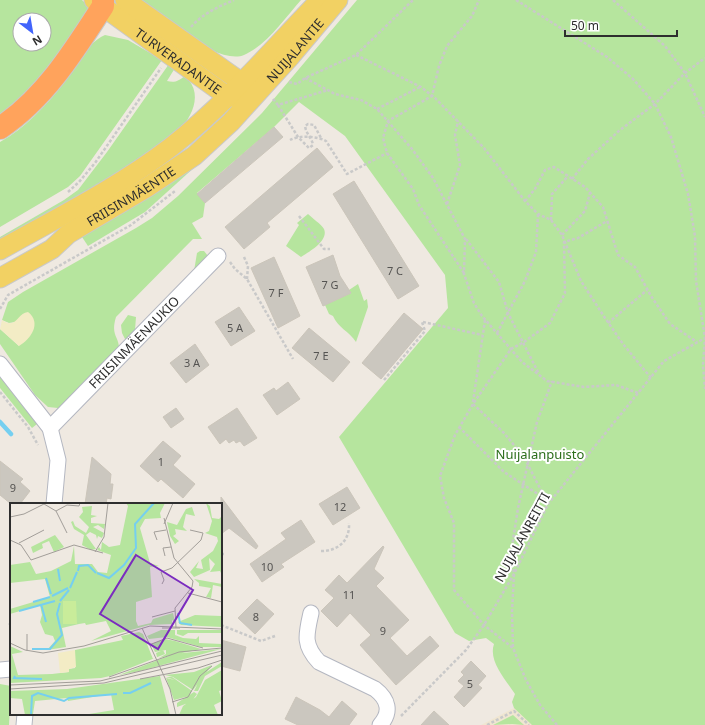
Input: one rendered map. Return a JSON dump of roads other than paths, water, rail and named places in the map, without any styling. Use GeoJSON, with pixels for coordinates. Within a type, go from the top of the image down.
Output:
{"type":"FeatureCollection","features":[{"type":"Feature","properties":{"kind":"highway"},"geometry":{"type":"LineString","coordinates":[[0,128],[20,113],[46,88],[100,2]]}},
{"type":"Feature","properties":{"kind":"main road","name":"TURVERADANTIE"},"geometry":{"type":"LineString","coordinates":[[125,0],[241,82],[251,100]]}},
{"type":"Feature","properties":{"kind":"main road","name":"NUIJALANTIE"},"geometry":{"type":"LineString","coordinates":[[241,82],[320,0]]}},
{"type":"Feature","properties":{"kind":"main road","name":"NUIJALANTIE"},"geometry":{"type":"LineString","coordinates":[[251,100],[338,0]]}},
{"type":"Feature","properties":{"kind":"main road","name":"TURVERADANTIE"},"geometry":{"type":"LineString","coordinates":[[100,2],[227,96],[251,100]]}},
{"type":"Feature","properties":{"kind":"main road","name":"FRIISINMÄENTIE"},"geometry":{"type":"LineString","coordinates":[[0,250],[141,168],[195,127],[241,82]]}},
{"type":"Feature","properties":{"kind":"main road","name":"FRIISINMÄENTIE"},"geometry":{"type":"LineString","coordinates":[[0,278],[52,249],[68,234],[146,188],[194,156],[231,122],[251,100]]}},
{"type":"Feature","properties":{"kind":"street","name":"FRIISINMÄENAUKIO"},"geometry":{"type":"LineString","coordinates":[[50,428],[224,257]]}},
{"type":"Feature","properties":{"kind":"street"},"geometry":{"type":"LineString","coordinates":[[0,364],[50,428],[58,460],[54,503]]}},
{"type":"Feature","properties":{"kind":"street"},"geometry":{"type":"LineString","coordinates":[[311,613],[306,636],[312,655],[318,662],[381,693],[387,704],[388,711],[386,719],[380,725]]}},
{"type":"Feature","properties":{"kind":"street"},"geometry":{"type":"LineString","coordinates":[[0,670],[10,669]]}},
{"type":"Feature","properties":{"kind":"street"},"geometry":{"type":"LineString","coordinates":[[24,725],[25,715]]}},
{"type":"Feature","properties":{"kind":"waterway"},"geometry":{"type":"LineString","coordinates":[[0,422],[11,434]]}},
{"type":"Feature","properties":{"kind":"park label","name":"Nuijalanpuisto"},"geometry":{"type":"Point","coordinates":[540,454]}}]}
